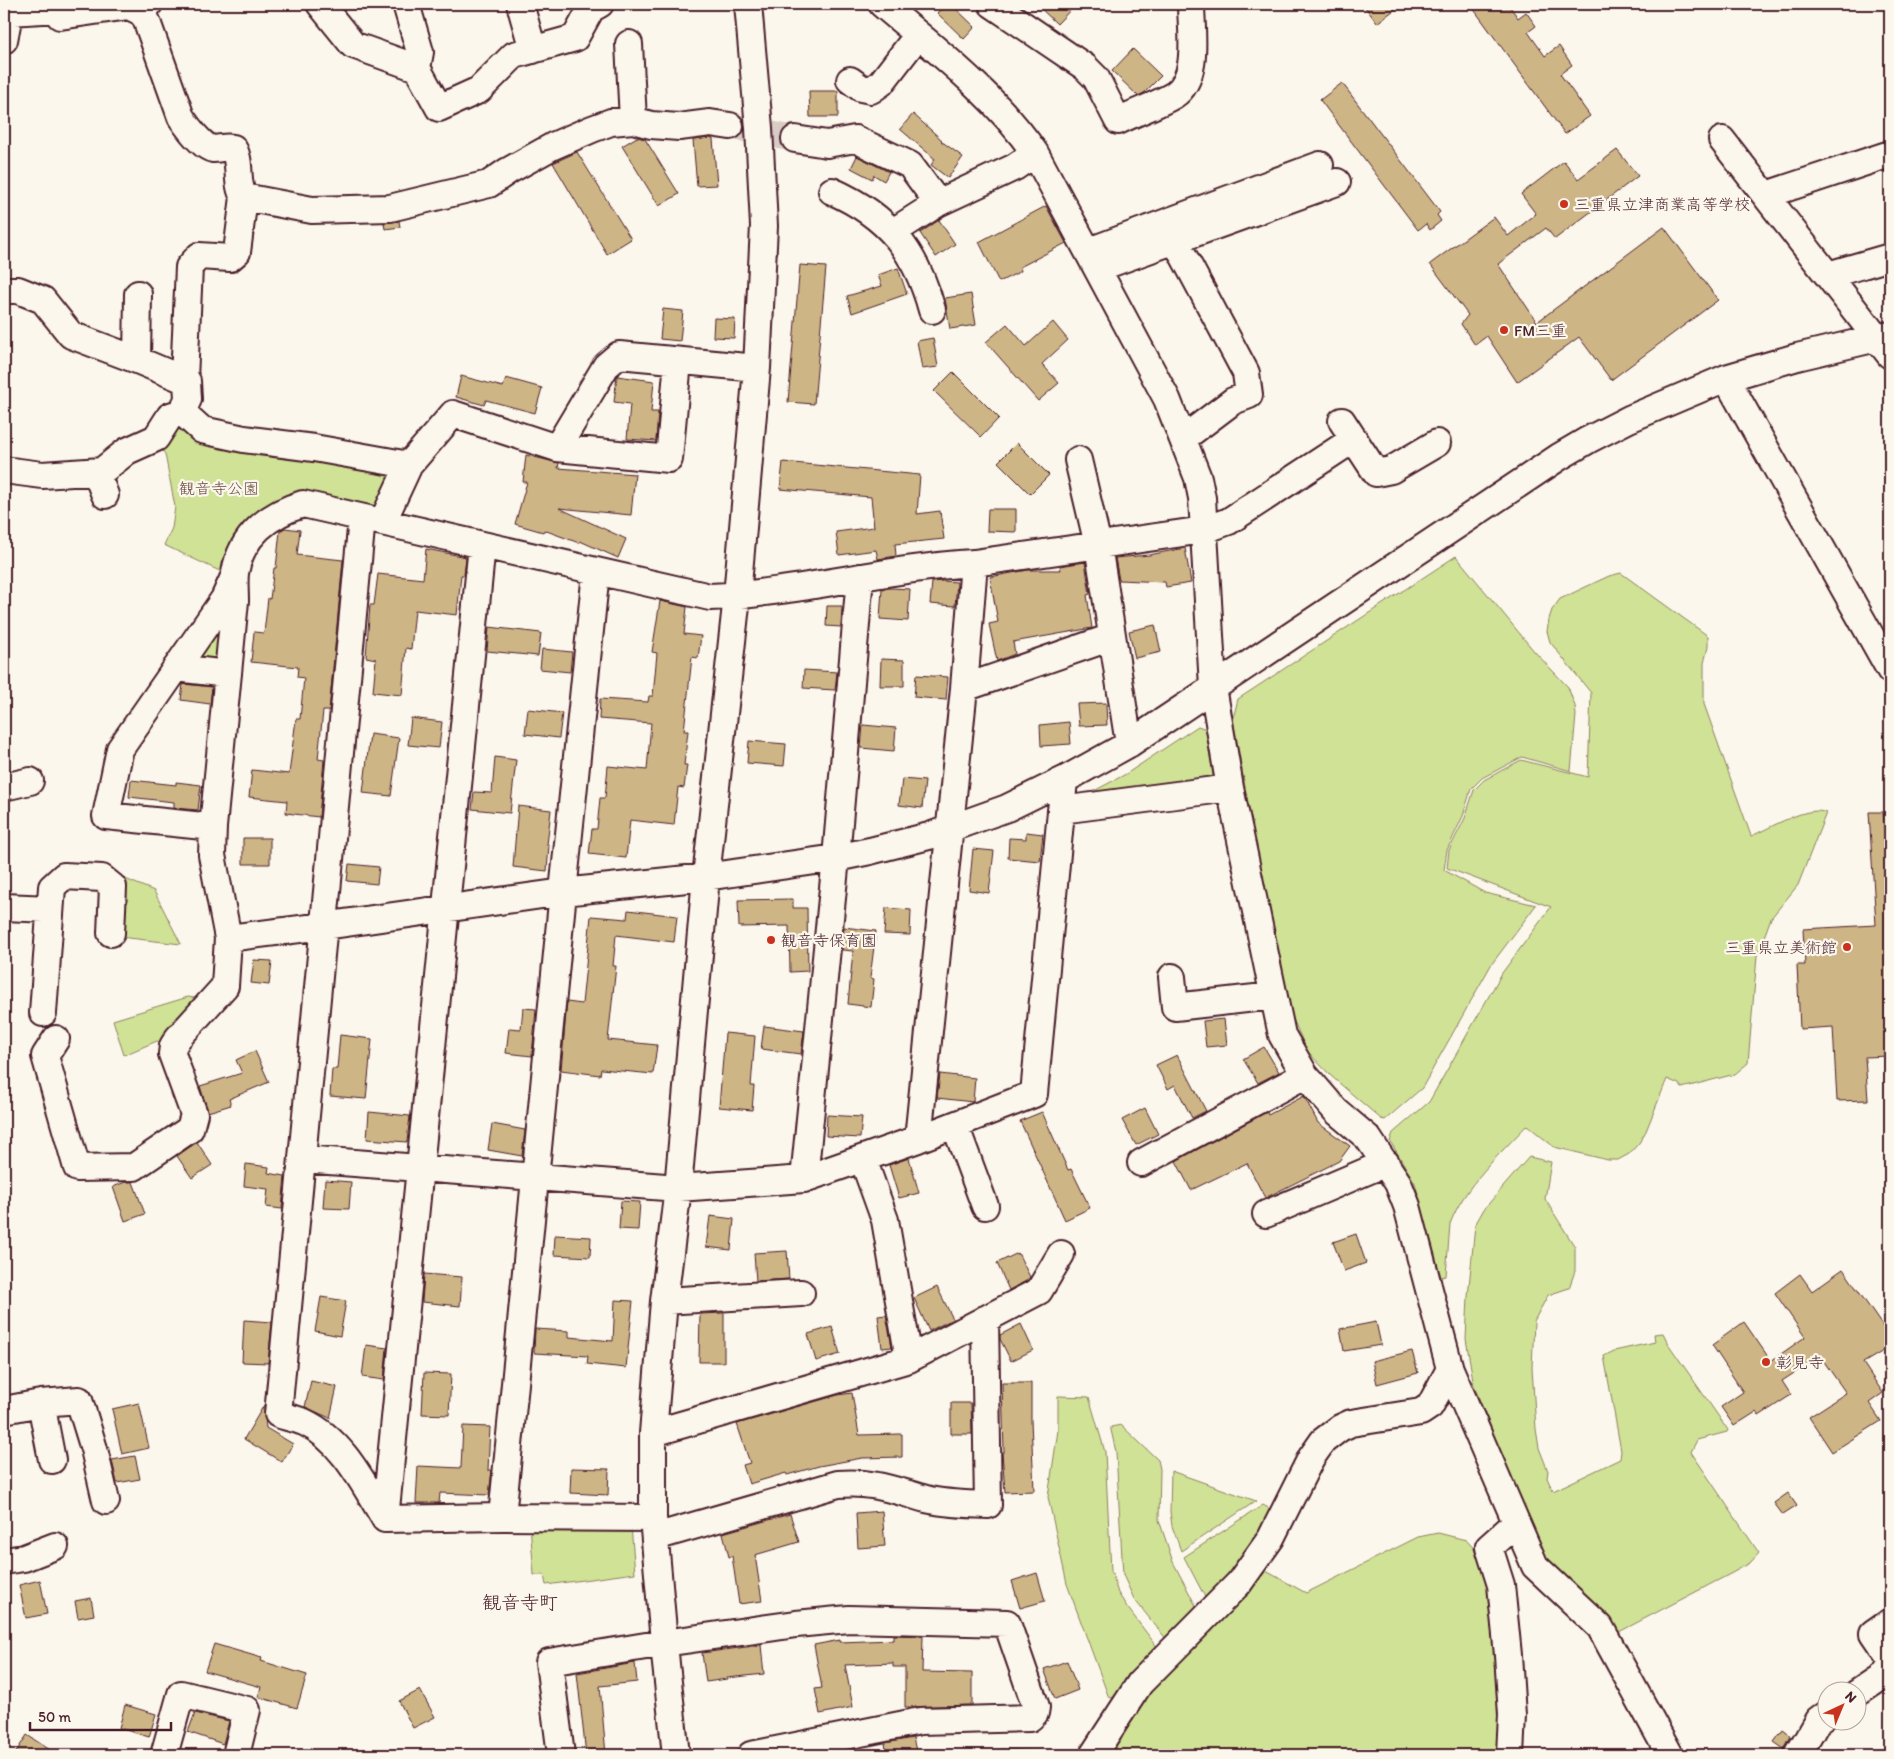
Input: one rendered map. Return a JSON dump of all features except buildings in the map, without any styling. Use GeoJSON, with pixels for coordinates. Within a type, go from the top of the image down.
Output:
{"type":"FeatureCollection","features":[{"type":"Feature","properties":{"kind":"street"},"geometry":{"type":"LineString","coordinates":[[320,4],[352,45],[417,68]]}},
{"type":"Feature","properties":{"kind":"street"},"geometry":{"type":"LineString","coordinates":[[406,4],[420,52],[417,68],[439,108],[479,90],[514,55],[575,38],[590,9],[600,4]]}},
{"type":"Feature","properties":{"kind":"street"},"geometry":{"type":"LineString","coordinates":[[520,4],[533,50]]}},
{"type":"Feature","properties":{"kind":"street"},"geometry":{"type":"LineString","coordinates":[[676,1755],[654,1527],[653,1433],[664,1301],[678,1188],[706,877],[737,596],[757,368],[764,226],[759,128],[748,4]]}},
{"type":"Feature","properties":{"kind":"street"},"geometry":{"type":"LineString","coordinates":[[882,4],[996,104],[1019,130],[1035,153],[1167,399],[1184,438],[1198,478],[1202,498],[1213,687],[1230,788],[1282,1035],[1305,1075],[1336,1110],[1368,1138],[1398,1183],[1407,1206],[1450,1369],[1535,1566],[1600,1627],[1670,1755]]}},
{"type":"Feature","properties":{"kind":"street"},"geometry":{"type":"LineString","coordinates":[[996,5],[1086,67],[1096,78],[1118,121],[1175,94],[1187,81],[1192,66],[1191,4]]}},
{"type":"Feature","properties":{"kind":"street"},"geometry":{"type":"LineString","coordinates":[[4,40],[10,8],[58,6],[60,16],[129,6],[145,8],[146,19],[181,117],[190,130],[208,147],[213,149],[233,148],[237,157],[241,192],[244,197],[237,252],[230,258],[199,256],[190,267],[184,380]]}},
{"type":"Feature","properties":{"kind":"street"},"geometry":{"type":"LineString","coordinates":[[850,80],[861,88],[871,90],[881,83],[918,35]]}},
{"type":"Feature","properties":{"kind":"street"},"geometry":{"type":"LineString","coordinates":[[629,44],[633,120]]}},
{"type":"Feature","properties":{"kind":"street"},"geometry":{"type":"LineString","coordinates":[[244,197],[312,210],[390,208],[489,184],[546,150],[592,128],[611,122],[633,120],[651,125],[679,126],[710,123],[730,126]]}},
{"type":"Feature","properties":{"kind":"street"},"geometry":{"type":"LineString","coordinates":[[795,139],[827,144],[855,139],[910,165],[938,203]]}},
{"type":"Feature","properties":{"kind":"street"},"geometry":{"type":"LineString","coordinates":[[1722,140],[1828,275],[1886,342]]}},
{"type":"Feature","properties":{"kind":"street"},"geometry":{"type":"LineString","coordinates":[[893,232],[938,203],[1015,167],[1035,153]]}},
{"type":"Feature","properties":{"kind":"street"},"geometry":{"type":"LineString","coordinates":[[1766,195],[1890,154]]}},
{"type":"Feature","properties":{"kind":"street"},"geometry":{"type":"LineString","coordinates":[[1328,174],[1175,240],[1093,260],[1328,174]]}},
{"type":"Feature","properties":{"kind":"street"},"geometry":{"type":"LineString","coordinates":[[832,191],[855,201],[871,212],[893,232],[912,258],[926,287],[932,310]]}},
{"type":"Feature","properties":{"kind":"street"},"geometry":{"type":"LineString","coordinates":[[1175,240],[1246,373],[1249,395],[1233,401],[1184,438]]}},
{"type":"Feature","properties":{"kind":"street"},"geometry":{"type":"LineString","coordinates":[[1828,275],[1890,257]]}},
{"type":"Feature","properties":{"kind":"street"},"geometry":{"type":"LineString","coordinates":[[4,290],[18,290],[37,297],[49,307],[71,335],[187,381],[188,399],[182,412],[170,416],[156,438],[128,451],[102,471],[101,484],[4,470]]}},
{"type":"Feature","properties":{"kind":"street"},"geometry":{"type":"LineString","coordinates":[[137,360],[138,294]]}},
{"type":"Feature","properties":{"kind":"street"},"geometry":{"type":"LineString","coordinates":[[228,938],[563,892],[706,877],[836,858],[929,836],[1007,808],[1064,780],[1129,744],[1559,457],[1629,419],[1726,378],[1797,357],[1886,342]]}},
{"type":"Feature","properties":{"kind":"street"},"geometry":{"type":"LineString","coordinates":[[557,448],[606,366],[619,355],[757,368]]}},
{"type":"Feature","properties":{"kind":"street"},"geometry":{"type":"LineString","coordinates":[[385,1519],[352,1465],[338,1448],[322,1433],[304,1422],[278,1414],[324,926],[372,520],[409,465],[453,414],[557,448],[668,459],[678,361]]}},
{"type":"Feature","properties":{"kind":"street"},"geometry":{"type":"LineString","coordinates":[[1726,378],[1890,670]]}},
{"type":"Feature","properties":{"kind":"street"},"geometry":{"type":"LineString","coordinates":[[182,412],[202,430],[244,439],[314,448],[409,465]]}},
{"type":"Feature","properties":{"kind":"street"},"geometry":{"type":"LineString","coordinates":[[213,827],[106,816],[120,750],[224,599],[245,544],[257,528],[280,512],[303,504],[710,597],[737,596],[860,577],[974,563],[1204,530],[1229,521],[1348,430],[1376,473],[1391,470],[1437,443]]}},
{"type":"Feature","properties":{"kind":"street"},"geometry":{"type":"LineString","coordinates":[[1078,460],[1098,545],[1129,744]]}},
{"type":"Feature","properties":{"kind":"street"},"geometry":{"type":"LineString","coordinates":[[385,1519],[422,1169],[482,545]]}},
{"type":"Feature","properties":{"kind":"street"},"geometry":{"type":"LineString","coordinates":[[918,1139],[964,688],[974,563]]}},
{"type":"Feature","properties":{"kind":"street"},"geometry":{"type":"LineString","coordinates":[[502,1517],[596,572]]}},
{"type":"Feature","properties":{"kind":"street"},"geometry":{"type":"LineString","coordinates":[[56,1039],[45,1056],[77,1168],[134,1167],[190,1129],[194,1114],[172,1054],[173,1046],[178,1038],[225,986],[228,938],[212,855],[213,827],[235,601],[234,576]]}},
{"type":"Feature","properties":{"kind":"street"},"geometry":{"type":"LineString","coordinates":[[804,1179],[836,858],[860,577]]}},
{"type":"Feature","properties":{"kind":"street"},"geometry":{"type":"LineString","coordinates":[[964,688],[1112,637]]}},
{"type":"Feature","properties":{"kind":"street"},"geometry":{"type":"LineString","coordinates":[[176,668],[228,674]]}},
{"type":"Feature","properties":{"kind":"street"},"geometry":{"type":"LineString","coordinates":[[303,1160],[678,1188],[804,1179],[918,1139],[1034,1094],[1064,780]]}},
{"type":"Feature","properties":{"kind":"street"},"geometry":{"type":"LineString","coordinates":[[4,787],[30,781]]}},
{"type":"Feature","properties":{"kind":"street"},"geometry":{"type":"LineString","coordinates":[[1061,810],[1230,788]]}},
{"type":"Feature","properties":{"kind":"street"},"geometry":{"type":"LineString","coordinates":[[43,1013],[52,887],[64,876],[102,878],[113,887],[111,933]]}},
{"type":"Feature","properties":{"kind":"street"},"geometry":{"type":"LineString","coordinates":[[4,907],[50,909]]}},
{"type":"Feature","properties":{"kind":"street"},"geometry":{"type":"LineString","coordinates":[[1172,977],[1175,1007],[1274,996]]}},
{"type":"Feature","properties":{"kind":"street"},"geometry":{"type":"LineString","coordinates":[[1141,1163],[1305,1075]]}},
{"type":"Feature","properties":{"kind":"street"},"geometry":{"type":"LineString","coordinates":[[955,1125],[985,1206]]}},
{"type":"Feature","properties":{"kind":"street"},"geometry":{"type":"LineString","coordinates":[[863,1159],[885,1220],[909,1359]]}},
{"type":"Feature","properties":{"kind":"street"},"geometry":{"type":"LineString","coordinates":[[1266,1214],[1386,1163]]}},
{"type":"Feature","properties":{"kind":"street"},"geometry":{"type":"LineString","coordinates":[[653,1433],[909,1359],[1039,1291],[1061,1254]]}},
{"type":"Feature","properties":{"kind":"street"},"geometry":{"type":"LineString","coordinates":[[664,1301],[801,1293]]}},
{"type":"Feature","properties":{"kind":"street"},"geometry":{"type":"LineString","coordinates":[[385,1519],[502,1517],[654,1527],[838,1484],[859,1482],[927,1499],[988,1505],[985,1319]]}},
{"type":"Feature","properties":{"kind":"street"},"geometry":{"type":"LineString","coordinates":[[1093,1755],[1140,1683],[1240,1583],[1271,1538],[1311,1458],[1323,1441],[1340,1428],[1351,1423],[1420,1412],[1430,1406],[1450,1369]]}},
{"type":"Feature","properties":{"kind":"street"},"geometry":{"type":"LineString","coordinates":[[4,1410],[41,1403],[79,1400],[94,1449],[106,1501]]}},
{"type":"Feature","properties":{"kind":"street"},"geometry":{"type":"LineString","coordinates":[[41,1403],[52,1460]]}},
{"type":"Feature","properties":{"kind":"street"},"geometry":{"type":"LineString","coordinates":[[1510,1755],[1512,1715],[1501,1585],[1489,1546],[1516,1523]]}},
{"type":"Feature","properties":{"kind":"street"},"geometry":{"type":"LineString","coordinates":[[4,1561],[24,1558],[55,1546]]}},
{"type":"Feature","properties":{"kind":"street"},"geometry":{"type":"LineString","coordinates":[[561,1755],[549,1662],[796,1624],[849,1619],[1007,1623],[1036,1707],[1035,1713],[1030,1718],[920,1721],[751,1755]]}},
{"type":"Feature","properties":{"kind":"street"},"geometry":{"type":"LineString","coordinates":[[1890,1622],[1873,1634],[1890,1659]]}},
{"type":"Feature","properties":{"kind":"street"},"geometry":{"type":"LineString","coordinates":[[1866,1687],[1890,1671]]}},
{"type":"Feature","properties":{"kind":"street"},"geometry":{"type":"LineString","coordinates":[[164,1755],[181,1694],[247,1710],[236,1755]]}},
{"type":"Feature","properties":{"kind":"street"},"geometry":{"type":"LineString","coordinates":[[1798,1755],[1816,1724]]}},
{"type":"Feature","properties":{"kind":"green space","name":"観音寺公園"},"geometry":{"type":"Polygon","coordinates":[[[173,421],[387,467],[393,480],[381,504],[367,512],[304,496],[226,574],[164,545],[172,528],[175,507],[165,454],[157,444],[173,421]]]}},
{"type":"Feature","properties":{"kind":"green space"},"geometry":{"type":"Polygon","coordinates":[[[1456,556],[1534,651],[1568,687],[1575,706],[1576,715],[1571,771],[1522,757],[1482,778],[1471,789],[1463,816],[1447,850],[1444,870],[1485,893],[1536,905],[1491,965],[1422,1088],[1385,1120],[1381,1119],[1331,1076],[1307,1051],[1293,1019],[1267,911],[1233,719],[1238,699],[1456,556]]]}},
{"type":"Feature","properties":{"kind":"green space"},"geometry":{"type":"Polygon","coordinates":[[[1621,573],[1708,636],[1708,647],[1704,663],[1704,704],[1751,836],[1799,814],[1818,811],[1826,813],[1798,885],[1771,918],[1757,956],[1748,1063],[1735,1074],[1682,1088],[1679,1084],[1667,1079],[1646,1131],[1639,1143],[1629,1154],[1618,1160],[1608,1160],[1554,1147],[1527,1125],[1473,1184],[1456,1210],[1450,1224],[1446,1276],[1441,1277],[1415,1183],[1390,1141],[1393,1133],[1429,1102],[1502,973],[1551,907],[1447,868],[1449,850],[1465,818],[1474,790],[1484,780],[1521,760],[1588,777],[1591,693],[1550,642],[1547,631],[1552,610],[1560,599],[1609,576],[1621,573]]]}},
{"type":"Feature","properties":{"kind":"green space"},"geometry":{"type":"Polygon","coordinates":[[[220,618],[223,660],[188,663],[220,618]]]}},
{"type":"Feature","properties":{"kind":"green space"},"geometry":{"type":"Polygon","coordinates":[[[1198,726],[1206,729],[1213,775],[1207,784],[1077,800],[1126,774],[1198,726]]]}},
{"type":"Feature","properties":{"kind":"green space"},"geometry":{"type":"Polygon","coordinates":[[[123,878],[154,891],[181,944],[120,937],[123,878]]]}},
{"type":"Feature","properties":{"kind":"green space"},"geometry":{"type":"Polygon","coordinates":[[[188,997],[200,999],[164,1044],[157,1041],[124,1055],[113,1020],[188,997]]]}},
{"type":"Feature","properties":{"kind":"green space"},"geometry":{"type":"Polygon","coordinates":[[[1529,1157],[1551,1162],[1545,1199],[1575,1247],[1575,1271],[1569,1288],[1548,1295],[1534,1321],[1532,1368],[1536,1429],[1539,1448],[1548,1471],[1547,1478],[1553,1491],[1620,1459],[1621,1451],[1604,1356],[1614,1351],[1655,1342],[1654,1334],[1663,1333],[1669,1345],[1728,1430],[1727,1432],[1697,1440],[1691,1452],[1759,1553],[1750,1563],[1617,1633],[1547,1562],[1474,1386],[1466,1339],[1475,1225],[1484,1209],[1529,1157]]]}},
{"type":"Feature","properties":{"kind":"green space"},"geometry":{"type":"Polygon","coordinates":[[[1058,1396],[1089,1397],[1105,1452],[1111,1571],[1118,1593],[1158,1648],[1116,1697],[1109,1698],[1067,1584],[1048,1497],[1058,1430],[1058,1396]]]}},
{"type":"Feature","properties":{"kind":"green space"},"geometry":{"type":"Polygon","coordinates":[[[1121,1425],[1158,1460],[1160,1469],[1159,1520],[1173,1562],[1197,1610],[1167,1640],[1134,1599],[1123,1575],[1116,1452],[1111,1430],[1111,1427],[1121,1425]]]}},
{"type":"Feature","properties":{"kind":"green space"},"geometry":{"type":"Polygon","coordinates":[[[1171,1471],[1256,1501],[1181,1551],[1172,1526],[1170,1512],[1171,1471]]]}},
{"type":"Feature","properties":{"kind":"green space"},"geometry":{"type":"Polygon","coordinates":[[[1263,1505],[1274,1511],[1253,1552],[1206,1599],[1184,1557],[1263,1505]]]}},
{"type":"Feature","properties":{"kind":"green space"},"geometry":{"type":"Polygon","coordinates":[[[530,1525],[631,1526],[635,1573],[546,1585],[544,1575],[534,1575],[530,1525]]]}},
{"type":"Feature","properties":{"kind":"green space"},"geometry":{"type":"Polygon","coordinates":[[[1438,1533],[1466,1540],[1488,1563],[1503,1755],[1106,1755],[1151,1688],[1231,1610],[1266,1571],[1306,1593],[1418,1537],[1438,1533]]]}},
{"type":"Feature","properties":{"kind":"green space"},"geometry":{"type":"Polygon","coordinates":[[[1001,1749],[1046,1751],[1059,1755],[999,1755],[1001,1749]]]}},
{"type":"Feature","properties":{"kind":"tunnel"},"geometry":{"type":"LineString","coordinates":[[730,126],[795,139]]}},
{"type":"Feature","properties":{"kind":"place","name":"三重県立津商業高等学校"},"geometry":{"type":"Point","coordinates":[1564,204]}},
{"type":"Feature","properties":{"kind":"place","name":"FM三重"},"geometry":{"type":"Point","coordinates":[1504,330]}},
{"type":"Feature","properties":{"kind":"place","name":"観音寺保育園"},"geometry":{"type":"Point","coordinates":[771,940]}},
{"type":"Feature","properties":{"kind":"place","name":"三重県立美術館"},"geometry":{"type":"Point","coordinates":[1847,947]}},
{"type":"Feature","properties":{"kind":"place","name":"彰見寺"},"geometry":{"type":"Point","coordinates":[1766,1362]}},
{"type":"Feature","properties":{"kind":"district","name":"観音寺町"},"geometry":{"type":"Point","coordinates":[520,1602]}}]}
